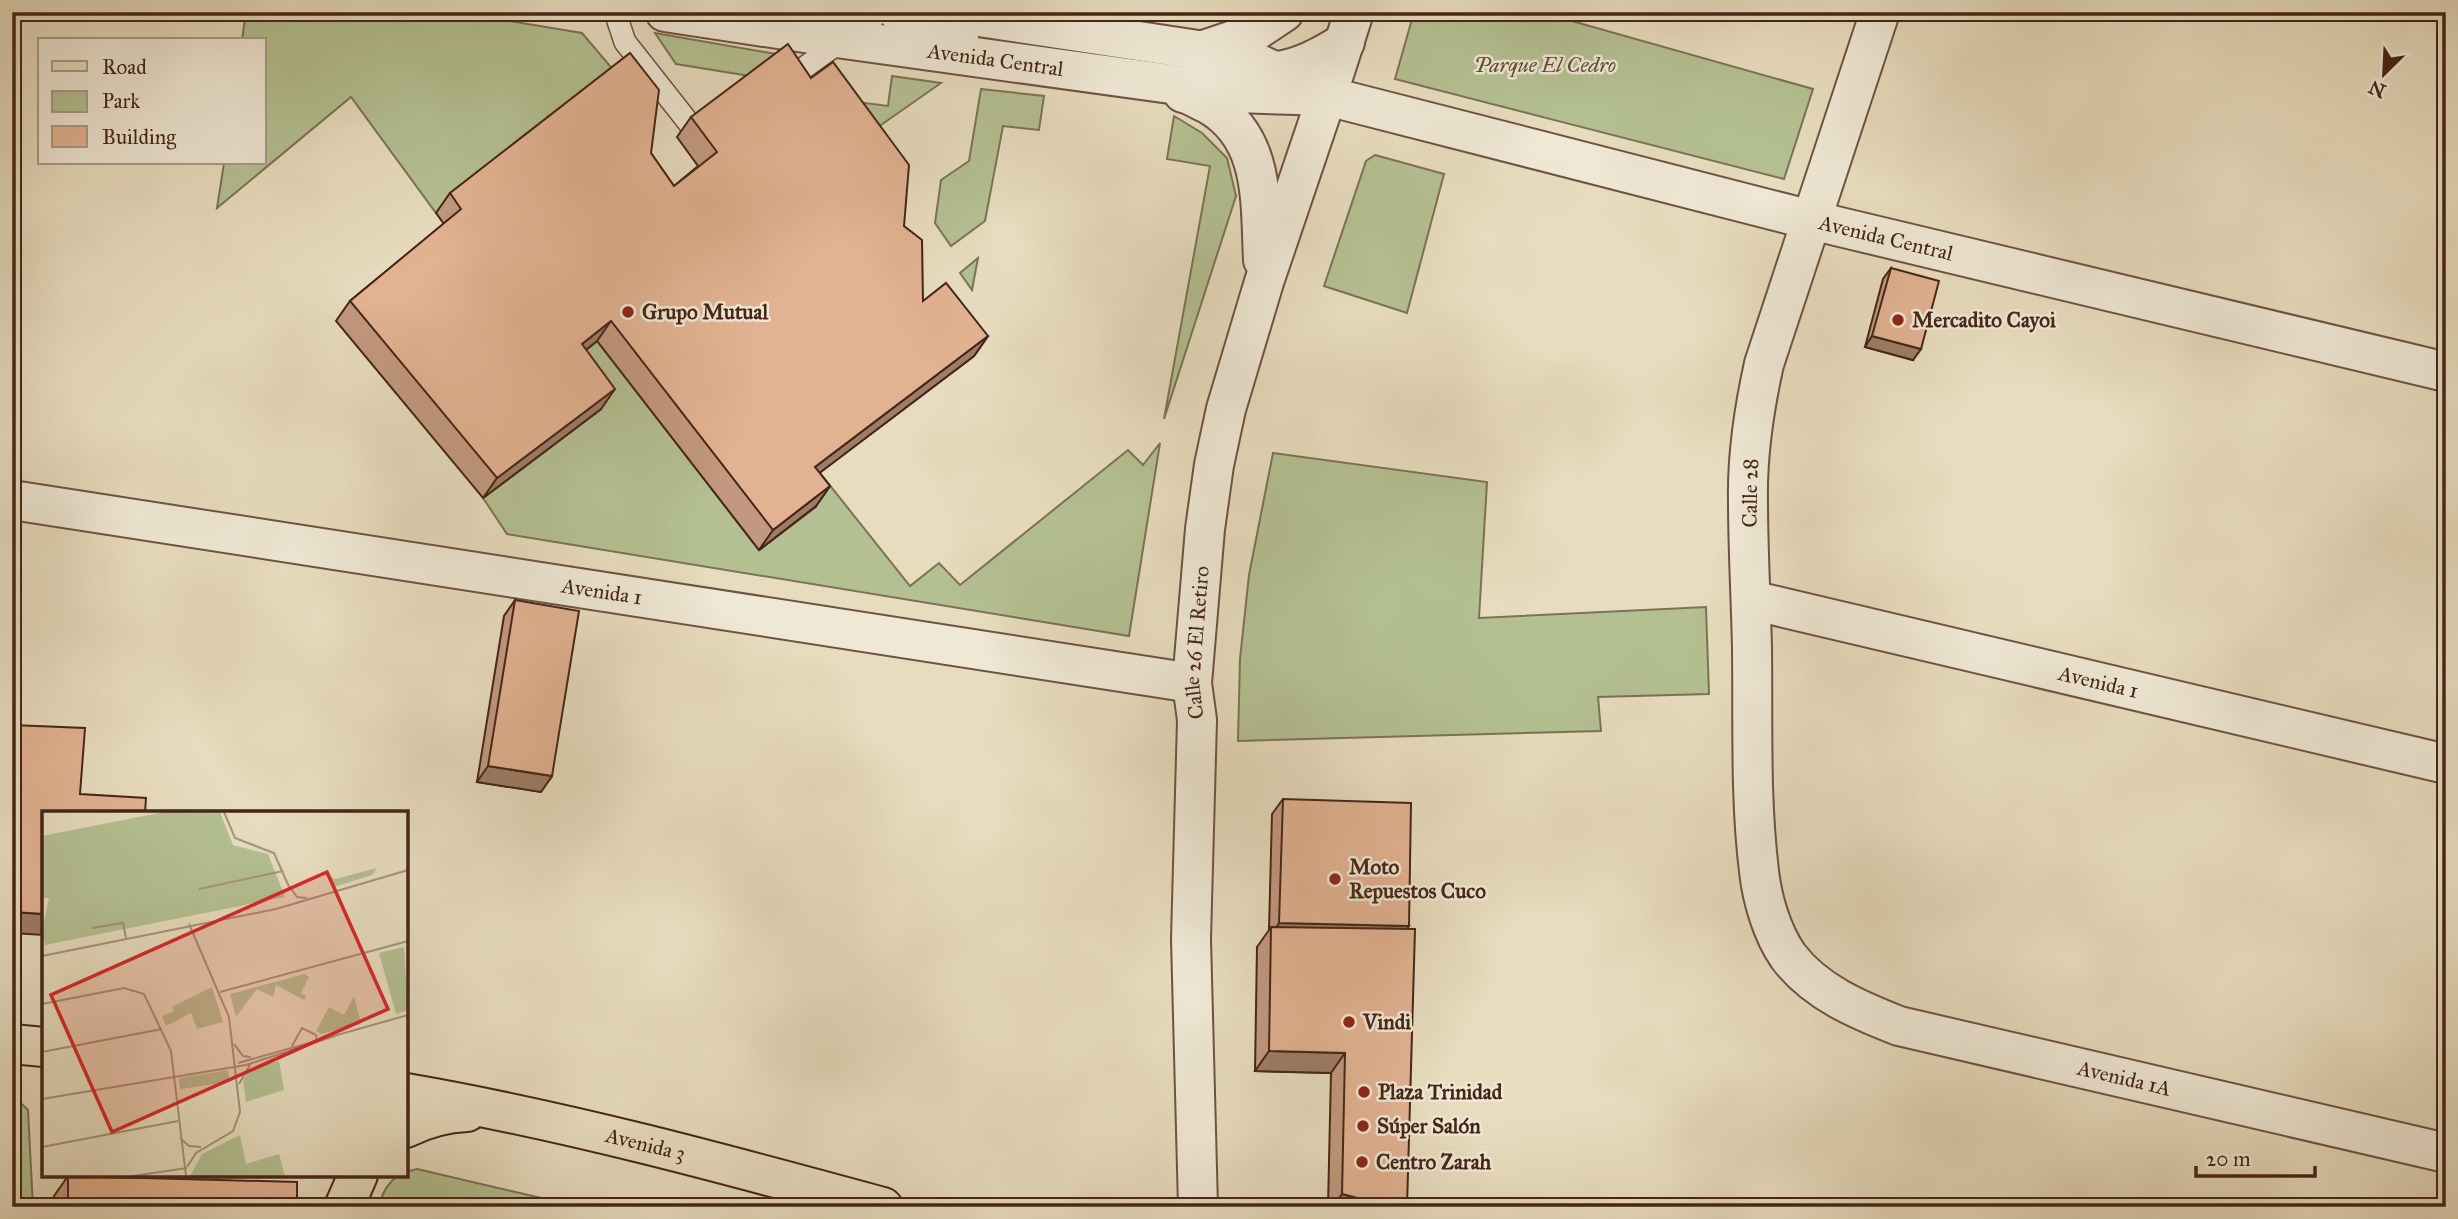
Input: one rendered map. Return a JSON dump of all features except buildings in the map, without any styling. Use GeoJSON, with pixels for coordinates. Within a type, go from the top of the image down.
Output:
{"type":"FeatureCollection","features":[{"type":"Feature","properties":{"kind":"main road"},"geometry":{"type":"LineString","coordinates":[[12,1044],[42,1047]]}},
{"type":"Feature","properties":{"kind":"main road","name":"Avenida 3"},"geometry":{"type":"LineString","coordinates":[[408,1093],[506,1110],[659,1146],[883,1207]]}},
{"type":"Feature","properties":{"kind":"main road"},"geometry":{"type":"LineString","coordinates":[[408,1127],[425,1119],[452,1112],[506,1110]]}},
{"type":"Feature","properties":{"kind":"main road"},"geometry":{"type":"LineString","coordinates":[[325,1177],[329,1207]]}},
{"type":"Feature","properties":{"kind":"main road"},"geometry":{"type":"LineString","coordinates":[[344,1207],[357,1177]]}},
{"type":"Feature","properties":{"kind":"street","name":"Avenida Central"},"geometry":{"type":"LineString","coordinates":[[665,12],[855,26],[1137,80],[1236,93],[1327,96]]}},
{"type":"Feature","properties":{"kind":"street"},"geometry":{"type":"LineString","coordinates":[[795,12],[850,20],[855,26]]}},
{"type":"Feature","properties":{"kind":"street"},"geometry":{"type":"LineString","coordinates":[[898,12],[919,29],[1237,76],[1277,73],[1318,59],[1349,27]]}},
{"type":"Feature","properties":{"kind":"street","name":"Avenida Central"},"geometry":{"type":"LineString","coordinates":[[946,12],[1244,57],[1327,96],[1811,220],[2446,372]]}},
{"type":"Feature","properties":{"kind":"street"},"geometry":{"type":"LineString","coordinates":[[1070,12],[1107,18],[1139,42]]}},
{"type":"Feature","properties":{"kind":"street"},"geometry":{"type":"LineString","coordinates":[[1200,51],[1251,34],[1284,12]]}},
{"type":"Feature","properties":{"kind":"street","name":"Calle 28"},"geometry":{"type":"LineString","coordinates":[[1810,978],[1788,955],[1783,945],[1769,916],[1759,874],[1754,808],[1747,499],[1755,405],[1764,364],[1880,12]]}},
{"type":"Feature","properties":{"kind":"street","name":"Calle 26 El Retiro"},"geometry":{"type":"LineString","coordinates":[[1198,1207],[1191,939],[1197,720],[1192,682],[1205,529],[1214,465],[1226,409],[1264,282],[1349,27]]}},
{"type":"Feature","properties":{"kind":"street"},"geometry":{"type":"LineString","coordinates":[[1137,80],[1191,95],[1221,112],[1240,131],[1252,156],[1259,188],[1264,282]]}},
{"type":"Feature","properties":{"kind":"street","name":"Avenida 1"},"geometry":{"type":"LineString","coordinates":[[12,500],[1192,682]]}},
{"type":"Feature","properties":{"kind":"street","name":"Avenida 1"},"geometry":{"type":"LineString","coordinates":[[1751,600],[2446,764]]}},
{"type":"Feature","properties":{"kind":"street","name":"Avenida 1A"},"geometry":{"type":"LineString","coordinates":[[1810,978],[1840,1000],[1899,1026],[2446,1153]]}},
{"type":"Feature","properties":{"kind":"street"},"geometry":{"type":"LineString","coordinates":[[335,1207],[337,1177]]}},
{"type":"Feature","properties":{"kind":"lane"},"geometry":{"type":"LineString","coordinates":[[615,12],[625,42],[702,142],[723,126]]}},
{"type":"Feature","properties":{"kind":"lane"},"geometry":{"type":"LineString","coordinates":[[767,94],[855,26]]}},
{"type":"Feature","properties":{"kind":"green space"},"geometry":{"type":"Polygon","coordinates":[[[246,12],[456,12],[582,33],[616,73],[436,213],[351,97],[217,208],[224,164],[266,164],[266,38],[242,38],[246,12]]]}},
{"type":"Feature","properties":{"kind":"green space","name":"Parque El Cedro"},"geometry":{"type":"Polygon","coordinates":[[[1414,12],[1540,12],[1813,89],[1784,179],[1395,79],[1414,12]]]}},
{"type":"Feature","properties":{"kind":"green space"},"geometry":{"type":"Polygon","coordinates":[[[655,33],[799,58],[783,77],[756,77],[676,64],[655,33]]]}},
{"type":"Feature","properties":{"kind":"green space"},"geometry":{"type":"Polygon","coordinates":[[[892,76],[941,83],[861,139],[846,119],[865,103],[888,106],[892,76]]]}},
{"type":"Feature","properties":{"kind":"green space"},"geometry":{"type":"Polygon","coordinates":[[[981,89],[1044,96],[1039,130],[1003,126],[985,221],[951,246],[935,223],[941,180],[969,161],[981,89]]]}},
{"type":"Feature","properties":{"kind":"green space"},"geometry":{"type":"Polygon","coordinates":[[[1174,116],[1202,133],[1227,158],[1236,196],[1164,419],[1210,166],[1167,159],[1174,116]]]}},
{"type":"Feature","properties":{"kind":"green space"},"geometry":{"type":"Polygon","coordinates":[[[1375,155],[1444,174],[1407,313],[1324,286],[1366,161],[1375,155]]]}},
{"type":"Feature","properties":{"kind":"green space"},"geometry":{"type":"Polygon","coordinates":[[[978,258],[972,290],[960,273],[978,258]]]}},
{"type":"Feature","properties":{"kind":"green space"},"geometry":{"type":"Polygon","coordinates":[[[597,341],[759,550],[816,507],[801,487],[820,473],[910,586],[939,563],[960,585],[1128,450],[1143,465],[1160,443],[1129,636],[507,534],[483,498],[601,409],[568,364],[597,341]]]}},
{"type":"Feature","properties":{"kind":"green space"},"geometry":{"type":"Polygon","coordinates":[[[1273,453],[1487,482],[1479,618],[1706,607],[1709,694],[1598,697],[1601,731],[1238,741],[1240,659],[1249,575],[1273,453]]]}},
{"type":"Feature","properties":{"kind":"green space"},"geometry":{"type":"Polygon","coordinates":[[[12,1095],[28,1110],[33,1207],[12,1207],[12,1095]]]}},
{"type":"Feature","properties":{"kind":"green space"},"geometry":{"type":"Polygon","coordinates":[[[417,1169],[580,1207],[380,1207],[388,1185],[395,1177],[408,1177],[408,1171],[417,1169]]]}},
{"type":"Feature","properties":{"kind":"place","name":"Grupo Mutual"},"geometry":{"type":"Point","coordinates":[628,312]}},
{"type":"Feature","properties":{"kind":"place","name":"Mercadito Cayoi"},"geometry":{"type":"Point","coordinates":[1898,320]}},
{"type":"Feature","properties":{"kind":"place","name":"Moto Repuestos Cuco"},"geometry":{"type":"Point","coordinates":[1335,879]}},
{"type":"Feature","properties":{"kind":"place","name":"Vindi"},"geometry":{"type":"Point","coordinates":[1349,1022]}},
{"type":"Feature","properties":{"kind":"place","name":"Plaza Trinidad"},"geometry":{"type":"Point","coordinates":[1364,1092]}},
{"type":"Feature","properties":{"kind":"place","name":"Súper Salón"},"geometry":{"type":"Point","coordinates":[1363,1126]}},
{"type":"Feature","properties":{"kind":"place","name":"Centro Zarah"},"geometry":{"type":"Point","coordinates":[1362,1162]}}]}
